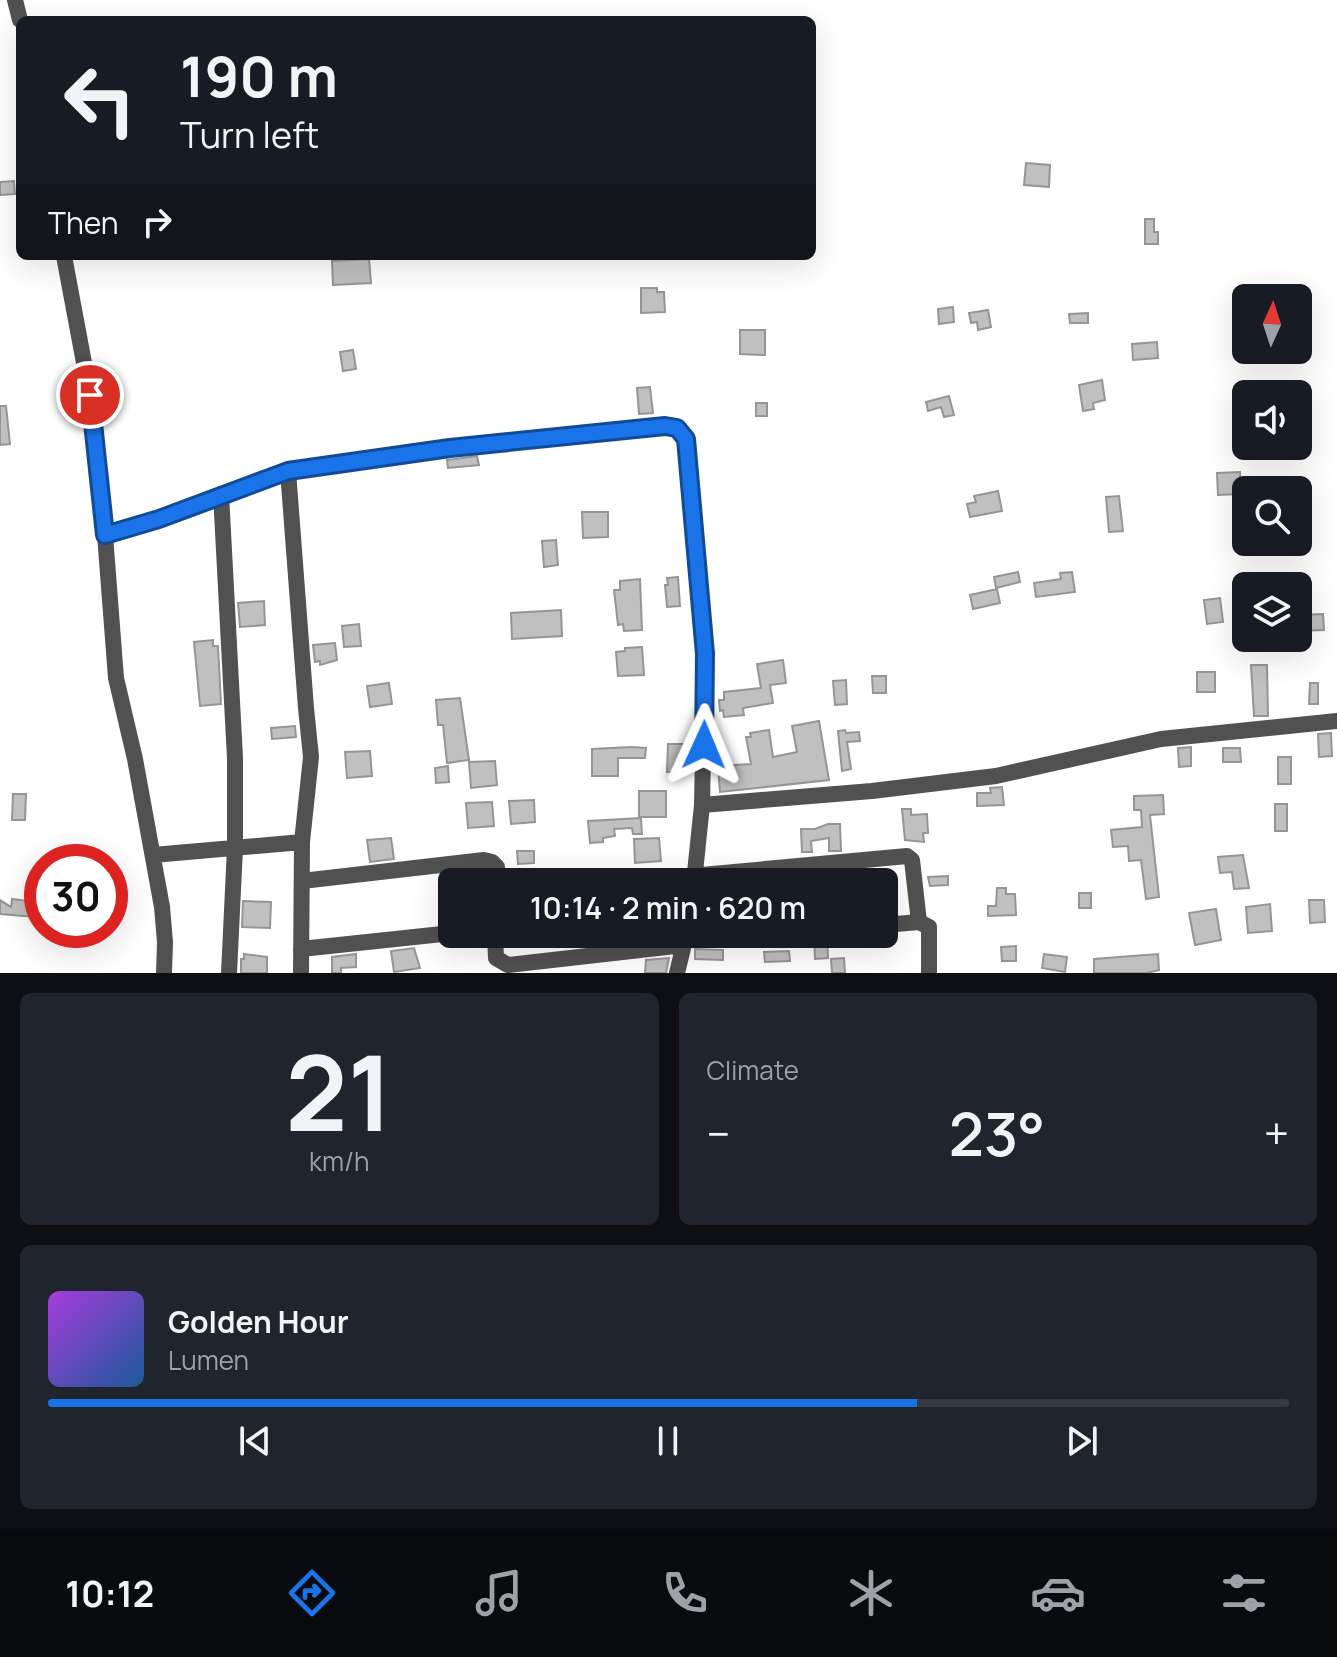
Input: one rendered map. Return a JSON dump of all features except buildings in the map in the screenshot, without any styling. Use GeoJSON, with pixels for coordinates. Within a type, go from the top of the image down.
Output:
{"type":"FeatureCollection","features":[{"type":"Feature","properties":{"kind":"street"},"geometry":{"type":"LineString","coordinates":[[65,260],[90,395],[116,678],[153,855],[163,919],[164,973]]}},
{"type":"Feature","properties":{"kind":"street"},"geometry":{"type":"LineString","coordinates":[[105,535],[159,519],[288,471],[475,445],[665,426],[677,428],[686,439],[705,654],[702,805],[695,868]]}},
{"type":"Feature","properties":{"kind":"street"},"geometry":{"type":"LineString","coordinates":[[288,471],[311,739],[302,842],[301,973]]}},
{"type":"Feature","properties":{"kind":"street"},"geometry":{"type":"LineString","coordinates":[[221,494],[235,758],[235,848],[229,973]]}},
{"type":"Feature","properties":{"kind":"street"},"geometry":{"type":"LineString","coordinates":[[702,805],[872,791],[996,776],[1161,739],[1337,721]]}},
{"type":"Feature","properties":{"kind":"street"},"geometry":{"type":"LineString","coordinates":[[153,855],[302,842]]}},
{"type":"Feature","properties":{"kind":"street"},"geometry":{"type":"LineString","coordinates":[[791,868],[907,856],[912,860],[919,922]]}},
{"type":"Feature","properties":{"kind":"street"},"geometry":{"type":"LineString","coordinates":[[302,881],[484,860],[492,862],[497,868]]}},
{"type":"Feature","properties":{"kind":"street"},"geometry":{"type":"LineString","coordinates":[[898,924],[919,922],[929,927],[929,973]]}},
{"type":"Feature","properties":{"kind":"street"},"geometry":{"type":"LineString","coordinates":[[301,949],[438,934]]}},
{"type":"Feature","properties":{"kind":"street"},"geometry":{"type":"LineString","coordinates":[[496,948],[496,958],[508,965],[624,948]]}},
{"type":"Feature","properties":{"kind":"street"},"geometry":{"type":"LineString","coordinates":[[677,973],[683,948]]}},
{"type":"Feature","properties":{"kind":"route"},"geometry":{"type":"LineString","coordinates":[[90,395],[105,535],[159,519],[288,471],[475,445],[665,426],[677,428],[686,439],[705,654],[704,745]]}}]}
